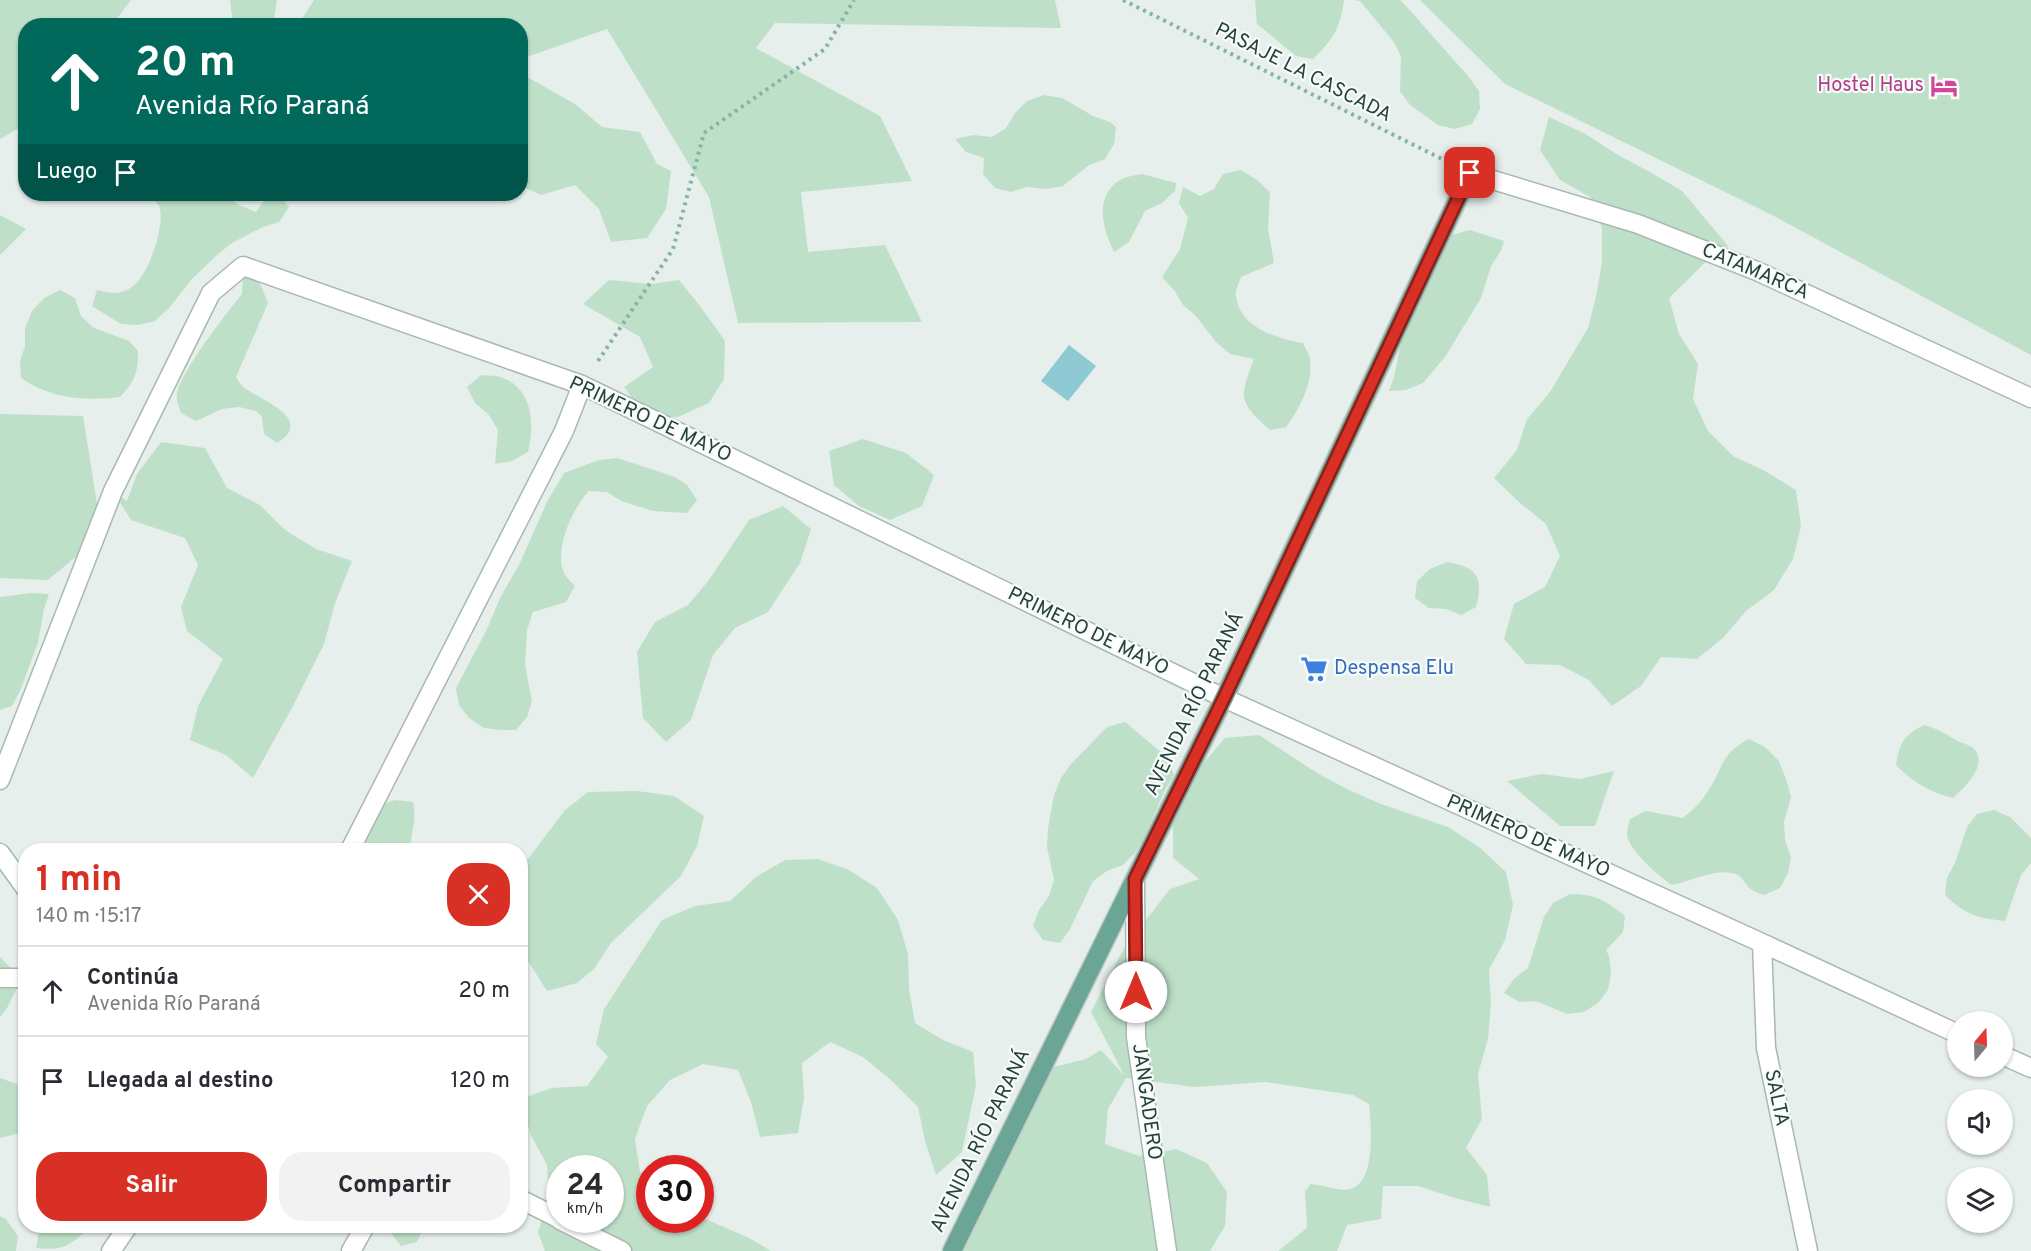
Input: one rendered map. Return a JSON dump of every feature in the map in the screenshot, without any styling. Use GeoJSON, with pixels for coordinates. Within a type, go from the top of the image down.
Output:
{"type":"FeatureCollection","features":[{"type":"Feature","properties":{"kind":"main road","name":"AVENIDA RÍO PARANÁ"},"geometry":{"type":"LineString","coordinates":[[951,1251],[1224,698],[1470,173]]}},
{"type":"Feature","properties":{"kind":"street","name":"CATAMARCA"},"geometry":{"type":"LineString","coordinates":[[1470,173],[1638,224],[1748,268],[2031,398]]}},
{"type":"Feature","properties":{"kind":"street","name":"PRIMERO DE MAYO"},"geometry":{"type":"LineString","coordinates":[[0,780],[113,491],[211,293],[243,266],[582,385],[1224,698],[1947,1029]]}},
{"type":"Feature","properties":{"kind":"street"},"geometry":{"type":"LineString","coordinates":[[354,843],[564,431],[582,385]]}},
{"type":"Feature","properties":{"kind":"street"},"geometry":{"type":"LineString","coordinates":[[0,853],[18,878]]}},
{"type":"Feature","properties":{"kind":"street","name":"JANGADERO"},"geometry":{"type":"LineString","coordinates":[[1135,879],[1136,1037],[1167,1251]]}},
{"type":"Feature","properties":{"kind":"street","name":"SALTA"},"geometry":{"type":"LineString","coordinates":[[1762,943],[1766,1048],[1808,1251]]}},
{"type":"Feature","properties":{"kind":"street"},"geometry":{"type":"LineString","coordinates":[[0,978],[18,978]]}},
{"type":"Feature","properties":{"kind":"street"},"geometry":{"type":"LineString","coordinates":[[2013,1060],[2031,1068]]}},
{"type":"Feature","properties":{"kind":"street"},"geometry":{"type":"LineString","coordinates":[[528,1203],[546,1212]]}},
{"type":"Feature","properties":{"kind":"street"},"geometry":{"type":"LineString","coordinates":[[111,1251],[123,1233]]}},
{"type":"Feature","properties":{"kind":"street"},"geometry":{"type":"LineString","coordinates":[[351,1251],[361,1233]]}},
{"type":"Feature","properties":{"kind":"street"},"geometry":{"type":"LineString","coordinates":[[587,1233],[622,1251]]}},
{"type":"Feature","properties":{"kind":"path"},"geometry":{"type":"LineString","coordinates":[[582,385],[673,249],[704,133],[825,49],[854,0]]}},
{"type":"Feature","properties":{"kind":"path","name":"PASAJE LA CASCADA"},"geometry":{"type":"LineString","coordinates":[[1123,0],[1470,173]]}},
{"type":"Feature","properties":{"kind":"green space"},"geometry":{"type":"Polygon","coordinates":[[[0,0],[131,0],[117,18],[18,18],[18,129],[0,139],[0,0]]]}},
{"type":"Feature","properties":{"kind":"green space"},"geometry":{"type":"Polygon","coordinates":[[[230,0],[277,0],[274,18],[232,18],[230,0]]]}},
{"type":"Feature","properties":{"kind":"green space"},"geometry":{"type":"Polygon","coordinates":[[[314,0],[1055,0],[1061,28],[775,23],[756,48],[880,116],[912,181],[801,192],[808,252],[885,245],[922,322],[738,323],[709,197],[607,29],[528,57],[528,18],[302,18],[314,0]]]}},
{"type":"Feature","properties":{"kind":"green space"},"geometry":{"type":"Polygon","coordinates":[[[1255,0],[1344,0],[1335,32],[1313,59],[1296,56],[1257,24],[1255,0]]]}},
{"type":"Feature","properties":{"kind":"green space"},"geometry":{"type":"Polygon","coordinates":[[[1354,0],[1400,0],[1407,7],[1479,91],[1480,109],[1472,124],[1455,129],[1438,125],[1410,105],[1400,91],[1401,56],[1393,41],[1360,1],[1354,0]]]}},
{"type":"Feature","properties":{"kind":"green space"},"geometry":{"type":"Polygon","coordinates":[[[1420,0],[2031,0],[2031,355],[1772,215],[1505,84],[1420,0]]]}},
{"type":"Feature","properties":{"kind":"green space"},"geometry":{"type":"Polygon","coordinates":[[[528,78],[575,104],[602,127],[640,132],[657,164],[671,171],[666,209],[647,238],[611,242],[599,209],[575,185],[541,195],[528,189],[528,78]]]}},
{"type":"Feature","properties":{"kind":"green space"},"geometry":{"type":"Polygon","coordinates":[[[1044,95],[1062,98],[1093,116],[1110,122],[1116,127],[1114,144],[1105,159],[1089,165],[1063,186],[1046,189],[1027,187],[1011,192],[995,188],[983,174],[984,158],[966,152],[955,139],[973,135],[992,137],[1006,128],[1015,113],[1027,101],[1044,95]]]}},
{"type":"Feature","properties":{"kind":"green space"},"geometry":{"type":"Polygon","coordinates":[[[1549,117],[1584,133],[1682,191],[1729,247],[1719,249],[1669,298],[1679,334],[1698,364],[1693,399],[1708,431],[1733,456],[1765,471],[1796,490],[1801,526],[1793,559],[1774,590],[1746,611],[1724,637],[1697,659],[1661,657],[1641,686],[1612,706],[1589,680],[1560,665],[1526,664],[1504,639],[1514,604],[1545,587],[1560,556],[1546,524],[1494,478],[1517,450],[1527,419],[1550,392],[1588,328],[1602,262],[1602,228],[1590,197],[1560,180],[1540,150],[1549,117]]]}},
{"type":"Feature","properties":{"kind":"green space"},"geometry":{"type":"Polygon","coordinates":[[[1241,170],[1270,192],[1268,228],[1274,263],[1241,277],[1236,294],[1239,307],[1244,316],[1261,330],[1303,343],[1310,360],[1307,387],[1296,412],[1286,427],[1270,430],[1252,412],[1244,399],[1246,383],[1254,359],[1230,354],[1216,342],[1162,277],[1180,249],[1188,218],[1179,203],[1183,187],[1200,196],[1214,189],[1223,174],[1241,170]]]}},
{"type":"Feature","properties":{"kind":"green space"},"geometry":{"type":"Polygon","coordinates":[[[1142,174],[1176,183],[1175,191],[1162,203],[1145,211],[1129,242],[1114,252],[1104,222],[1104,202],[1114,185],[1124,178],[1142,174]]]}},
{"type":"Feature","properties":{"kind":"green space"},"geometry":{"type":"Polygon","coordinates":[[[155,201],[233,201],[256,212],[265,201],[284,201],[289,207],[279,222],[263,227],[232,243],[218,254],[192,279],[169,308],[155,321],[138,325],[121,324],[92,306],[97,290],[121,292],[136,284],[142,275],[153,253],[160,229],[161,218],[155,201]]]}},
{"type":"Feature","properties":{"kind":"green space"},"geometry":{"type":"Polygon","coordinates":[[[0,215],[26,229],[0,255],[0,215]]]}},
{"type":"Feature","properties":{"kind":"green space"},"geometry":{"type":"Polygon","coordinates":[[[1470,230],[1504,241],[1501,251],[1491,266],[1481,298],[1445,357],[1423,383],[1406,390],[1389,391],[1401,342],[1417,293],[1430,280],[1442,249],[1452,235],[1470,230]]]}},
{"type":"Feature","properties":{"kind":"green space"},"geometry":{"type":"Polygon","coordinates":[[[243,266],[253,279],[257,280],[268,303],[236,377],[244,387],[283,412],[289,419],[290,427],[287,435],[277,443],[264,434],[262,417],[256,411],[239,407],[222,409],[196,421],[181,413],[177,400],[180,386],[194,359],[242,294],[243,266]]]}},
{"type":"Feature","properties":{"kind":"green space"},"geometry":{"type":"Polygon","coordinates":[[[609,280],[650,284],[679,280],[725,341],[724,379],[709,403],[678,417],[645,416],[624,387],[653,367],[640,337],[583,304],[609,280]]]}},
{"type":"Feature","properties":{"kind":"green space"},"geometry":{"type":"Polygon","coordinates":[[[60,290],[75,298],[81,316],[94,328],[129,341],[138,351],[135,376],[120,397],[94,399],[68,397],[44,390],[21,378],[20,361],[25,346],[25,328],[32,311],[44,298],[60,290]]]}},
{"type":"Feature","properties":{"kind":"green space"},"geometry":{"type":"Polygon","coordinates":[[[481,375],[498,376],[511,382],[519,389],[529,408],[531,430],[528,452],[512,461],[495,464],[498,430],[488,414],[475,403],[467,387],[481,375]]]}},
{"type":"Feature","properties":{"kind":"green space"},"geometry":{"type":"Polygon","coordinates":[[[0,414],[83,416],[102,535],[48,580],[0,578],[0,414]]]}},
{"type":"Feature","properties":{"kind":"green space"},"geometry":{"type":"Polygon","coordinates":[[[863,439],[906,453],[934,475],[922,506],[890,520],[859,506],[834,485],[829,451],[863,439]]]}},
{"type":"Feature","properties":{"kind":"green space"},"geometry":{"type":"Polygon","coordinates":[[[161,442],[205,448],[227,488],[260,505],[285,530],[316,549],[352,561],[335,603],[324,644],[253,778],[226,755],[190,740],[198,706],[223,659],[187,631],[181,607],[198,565],[185,538],[131,520],[113,491],[127,501],[137,474],[161,442]]]}},
{"type":"Feature","properties":{"kind":"green space"},"geometry":{"type":"Polygon","coordinates":[[[617,458],[675,477],[687,485],[697,500],[687,513],[653,511],[621,501],[607,492],[589,491],[572,517],[561,550],[563,571],[575,586],[566,602],[533,612],[527,630],[525,665],[532,701],[527,717],[516,730],[484,728],[469,718],[459,705],[456,688],[487,629],[501,596],[519,565],[547,502],[564,473],[599,460],[617,458]]]}},
{"type":"Feature","properties":{"kind":"green space"},"geometry":{"type":"Polygon","coordinates":[[[783,506],[811,529],[800,563],[768,612],[735,628],[713,655],[691,720],[666,742],[643,718],[637,652],[655,622],[688,605],[709,580],[749,520],[783,506]]]}},
{"type":"Feature","properties":{"kind":"green space"},"geometry":{"type":"Polygon","coordinates":[[[1447,562],[1465,567],[1476,575],[1478,581],[1476,607],[1461,615],[1446,609],[1429,608],[1415,598],[1417,581],[1430,569],[1447,562]]]}},
{"type":"Feature","properties":{"kind":"green space"},"geometry":{"type":"Polygon","coordinates":[[[31,593],[49,594],[38,643],[12,706],[0,710],[0,597],[31,593]]]}},
{"type":"Feature","properties":{"kind":"green space"},"geometry":{"type":"Polygon","coordinates":[[[1125,722],[1167,757],[1174,775],[1135,853],[1123,865],[1107,871],[1093,881],[1070,929],[1060,943],[1043,940],[1033,926],[1039,910],[1049,896],[1054,880],[1047,847],[1054,795],[1061,778],[1071,764],[1107,727],[1125,722]]]}},
{"type":"Feature","properties":{"kind":"green space"},"geometry":{"type":"Polygon","coordinates":[[[1924,725],[1972,747],[1978,756],[1973,777],[1953,798],[1922,786],[1896,765],[1904,740],[1924,725]]]}},
{"type":"Feature","properties":{"kind":"green space"},"geometry":{"type":"Polygon","coordinates":[[[1259,735],[1317,773],[1349,790],[1381,804],[1448,827],[1479,847],[1506,872],[1513,905],[1505,940],[1489,970],[1491,1005],[1488,1039],[1478,1074],[1482,1119],[1466,1148],[1487,1175],[1490,1207],[1418,1186],[1383,1186],[1381,1219],[1347,1225],[1337,1251],[1278,1251],[1307,1228],[1305,1191],[1311,1184],[1343,1190],[1353,1188],[1360,1183],[1369,1163],[1371,1124],[1369,1104],[1353,1095],[1265,1082],[1195,1087],[1126,1078],[1108,1109],[1105,1144],[1139,1156],[1176,1149],[1207,1163],[1227,1192],[1225,1226],[1210,1251],[953,1251],[1050,1068],[1086,1059],[1101,1050],[1124,1075],[1091,1012],[1124,948],[1170,889],[1199,879],[1173,858],[1173,822],[1181,789],[1225,738],[1259,735]]]}},
{"type":"Feature","properties":{"kind":"green space"},"geometry":{"type":"Polygon","coordinates":[[[1749,739],[1765,747],[1779,761],[1786,779],[1791,797],[1784,822],[1785,840],[1791,857],[1788,873],[1780,888],[1764,895],[1753,890],[1740,876],[1723,872],[1672,885],[1638,855],[1627,834],[1630,819],[1646,811],[1683,818],[1704,798],[1732,751],[1749,739]]]}},
{"type":"Feature","properties":{"kind":"green space"},"geometry":{"type":"Polygon","coordinates":[[[1614,771],[1595,826],[1560,826],[1507,781],[1542,774],[1580,779],[1614,771]]]}},
{"type":"Feature","properties":{"kind":"green space"},"geometry":{"type":"Polygon","coordinates":[[[637,791],[674,796],[704,816],[697,846],[681,876],[611,943],[594,969],[577,983],[547,991],[528,961],[528,859],[565,810],[588,792],[637,791]]]}},
{"type":"Feature","properties":{"kind":"green space"},"geometry":{"type":"Polygon","coordinates":[[[395,800],[413,802],[414,821],[411,843],[356,843],[379,805],[395,800]]]}},
{"type":"Feature","properties":{"kind":"green space"},"geometry":{"type":"Polygon","coordinates":[[[1994,810],[2010,817],[2031,838],[2031,863],[2021,875],[2005,921],[1972,914],[1945,895],[1947,878],[1955,863],[1967,827],[1977,814],[1994,810]]]}},
{"type":"Feature","properties":{"kind":"green space"},"geometry":{"type":"Polygon","coordinates":[[[818,859],[849,870],[877,888],[898,920],[908,954],[909,989],[915,1023],[943,1040],[973,1052],[976,1085],[962,1152],[936,1175],[925,1141],[918,1107],[891,1080],[863,1057],[830,1042],[802,1063],[804,1098],[798,1133],[760,1137],[751,1102],[738,1070],[703,1064],[670,1080],[647,1106],[635,1139],[637,1155],[636,1233],[714,1233],[714,1223],[749,1238],[771,1251],[545,1251],[538,1232],[546,1208],[546,1233],[624,1233],[624,1155],[546,1155],[546,1163],[528,1125],[528,1096],[552,1088],[587,1086],[608,1057],[596,1044],[604,1009],[662,920],[695,906],[730,901],[756,877],[785,860],[818,859]]]}},
{"type":"Feature","properties":{"kind":"green space"},"geometry":{"type":"Polygon","coordinates":[[[1570,894],[1587,895],[1600,899],[1625,916],[1623,932],[1606,950],[1611,973],[1608,990],[1598,1003],[1584,1012],[1567,1014],[1536,1001],[1519,1002],[1504,993],[1514,979],[1528,968],[1544,917],[1553,903],[1570,894]]]}},
{"type":"Feature","properties":{"kind":"green space"},"geometry":{"type":"Polygon","coordinates":[[[0,957],[9,966],[18,986],[0,1017],[0,957]]]}},
{"type":"Feature","properties":{"kind":"green space"},"geometry":{"type":"Polygon","coordinates":[[[0,1078],[18,1084],[18,1134],[0,1138],[0,1078]]]}},
{"type":"Feature","properties":{"kind":"green space"},"geometry":{"type":"Polygon","coordinates":[[[0,1216],[6,1219],[18,1236],[16,1251],[0,1251],[0,1216]]]}},
{"type":"Feature","properties":{"kind":"green space"},"geometry":{"type":"Polygon","coordinates":[[[39,1233],[83,1233],[72,1242],[60,1247],[36,1248],[39,1233]]]}},
{"type":"Feature","properties":{"kind":"green space"},"geometry":{"type":"Polygon","coordinates":[[[391,1233],[421,1233],[417,1242],[401,1246],[391,1233]]]}},
{"type":"Feature","properties":{"kind":"water"},"geometry":{"type":"Polygon","coordinates":[[[1069,345],[1096,366],[1068,401],[1041,381],[1069,345]]]}},
{"type":"Feature","properties":{"kind":"place","name":"Hostel Haus"},"geometry":{"type":"Point","coordinates":[1944,86]}},
{"type":"Feature","properties":{"kind":"place","name":"Despensa Elu"},"geometry":{"type":"Point","coordinates":[1314,669]}},
{"type":"Feature","properties":{"kind":"route"},"geometry":{"type":"LineString","coordinates":[[1136,992],[1135,879],[1224,698],[1470,173]]}}]}
